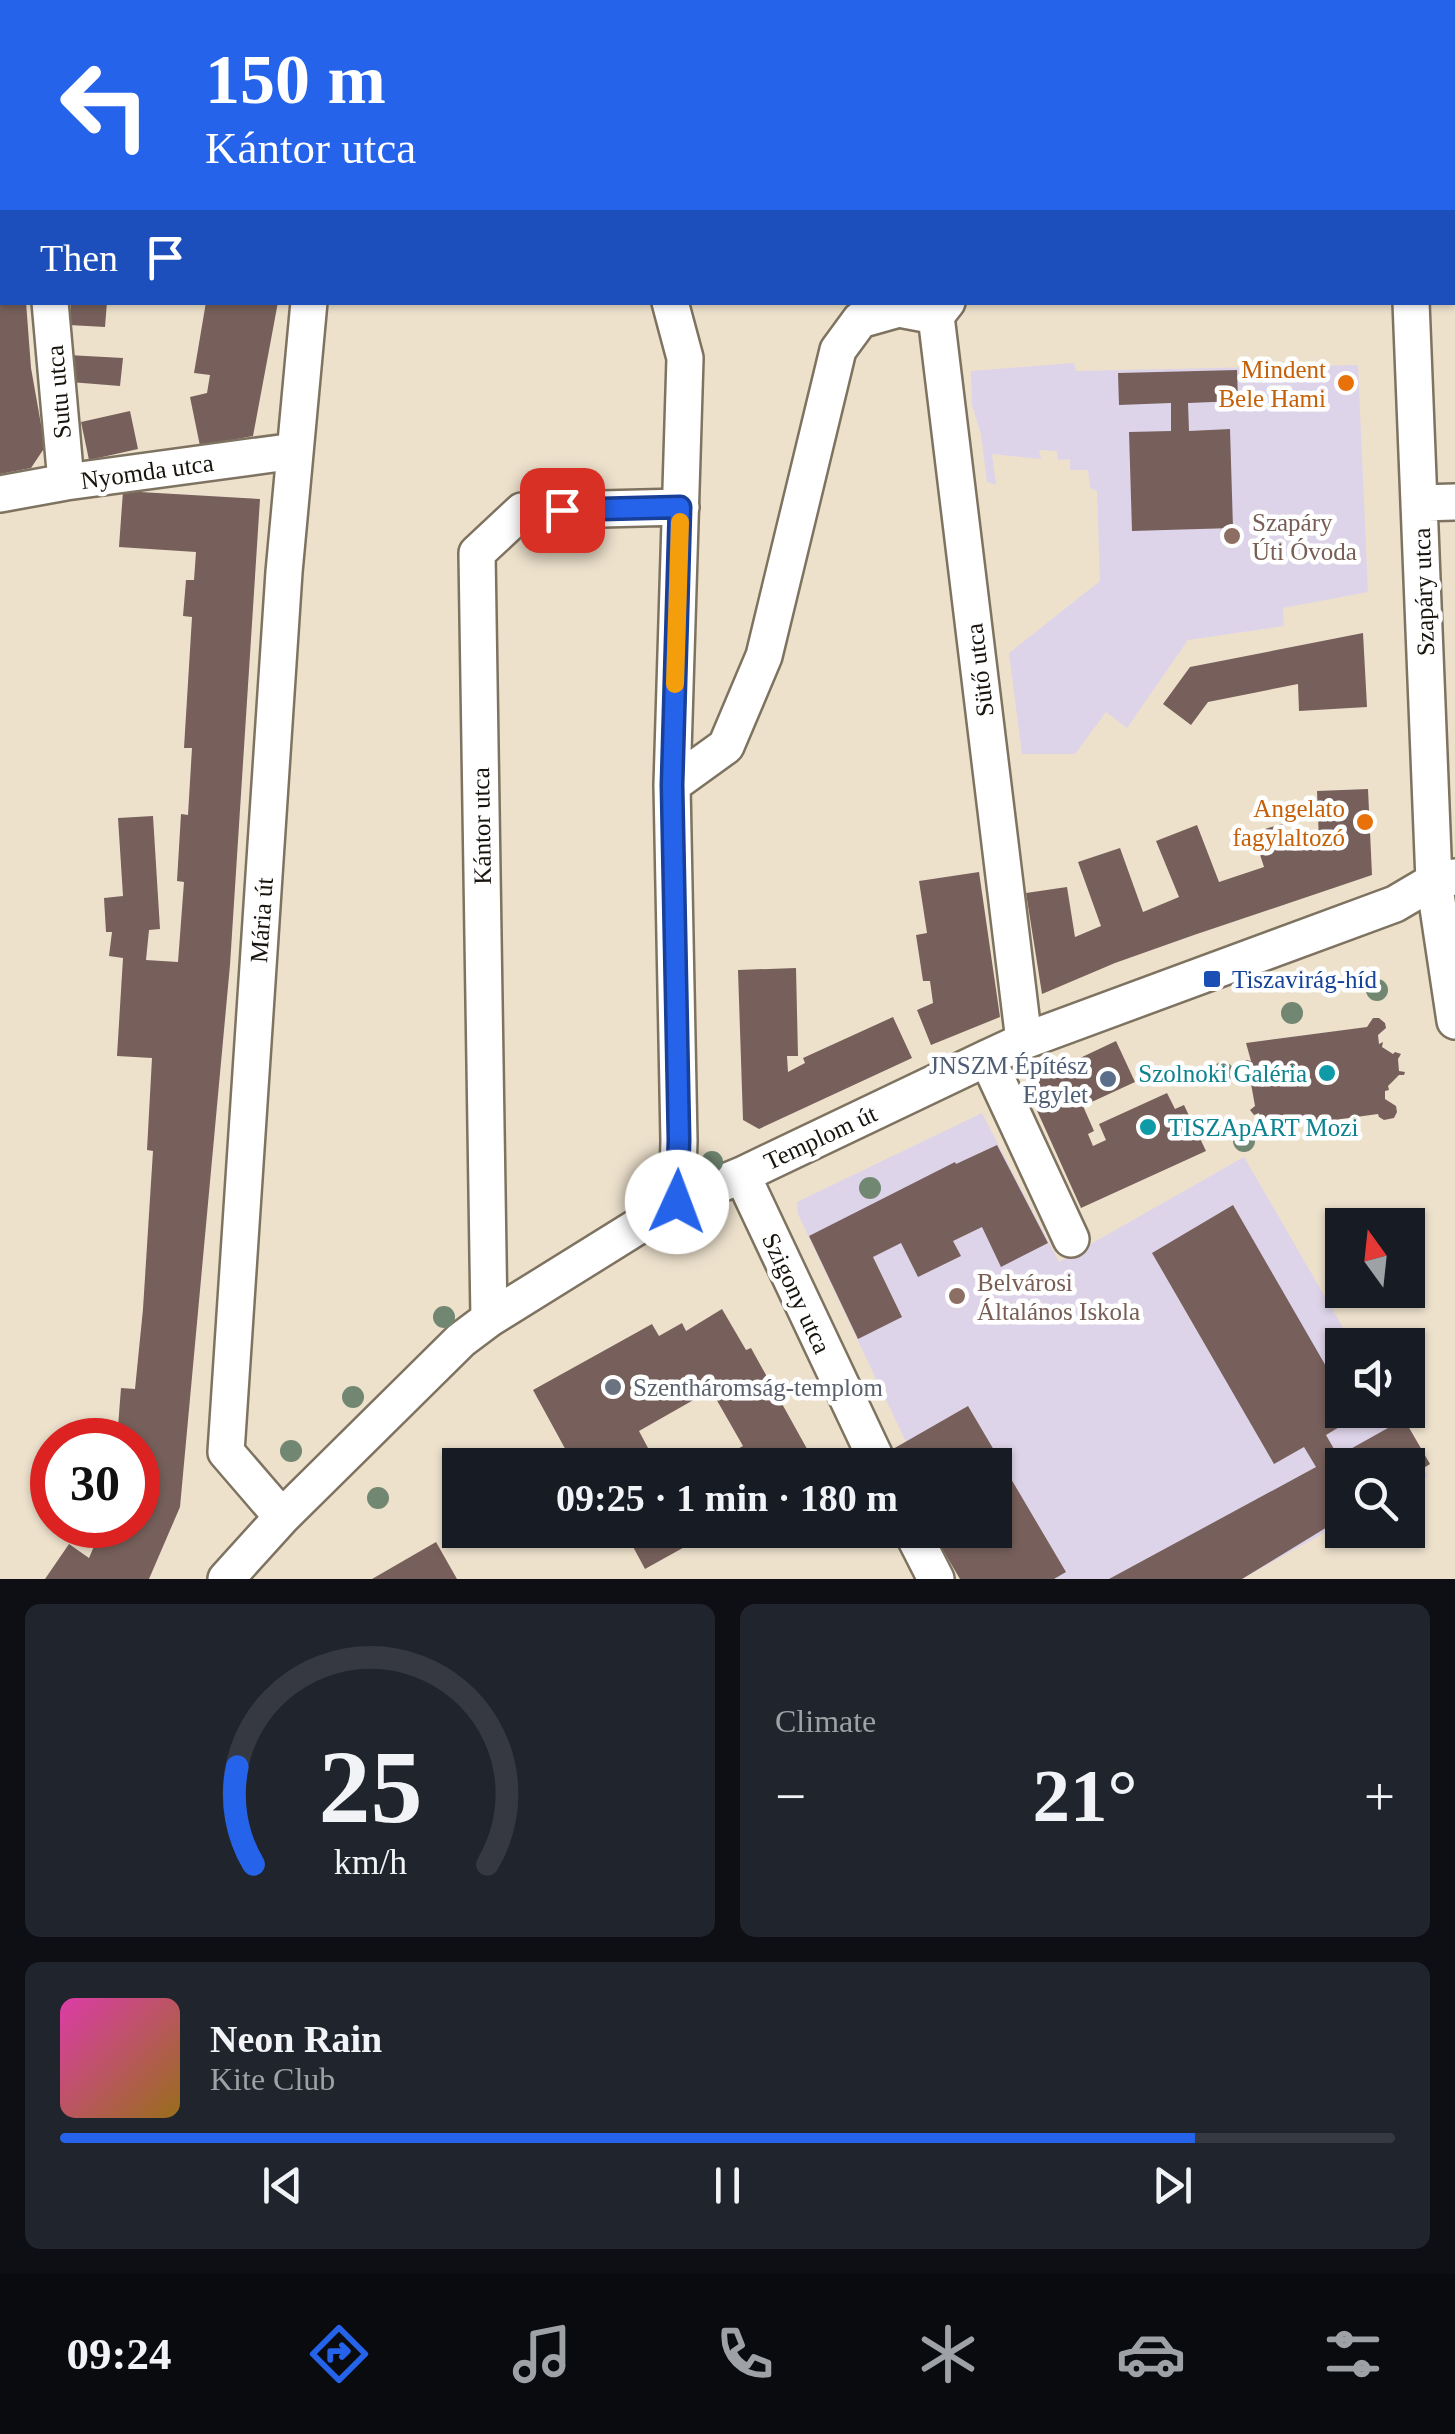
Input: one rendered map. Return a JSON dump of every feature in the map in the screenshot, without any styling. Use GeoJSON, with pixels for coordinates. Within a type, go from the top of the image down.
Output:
{"type":"FeatureCollection","features":[{"type":"Feature","properties":{"kind":"street","name":"Sutu utca"},"geometry":{"type":"LineString","coordinates":[[50,305],[66,482]]}},
{"type":"Feature","properties":{"kind":"street","name":"Mária út"},"geometry":{"type":"LineString","coordinates":[[282,1518],[226,1452],[284,572],[309,305]]}},
{"type":"Feature","properties":{"kind":"street"},"geometry":{"type":"LineString","coordinates":[[671,305],[685,358],[672,785],[677,1202]]}},
{"type":"Feature","properties":{"kind":"street","name":"Szapáry utca"},"geometry":{"type":"LineString","coordinates":[[1411,305],[1420,503],[1455,1021]]}},
{"type":"Feature","properties":{"kind":"street"},"geometry":{"type":"LineString","coordinates":[[672,785],[726,746],[764,656],[838,350],[860,320],[898,306],[942,309]]}},
{"type":"Feature","properties":{"kind":"street","name":"Sütő utca"},"geometry":{"type":"LineString","coordinates":[[942,309],[1024,1041]]}},
{"type":"Feature","properties":{"kind":"street","name":"Nyomda utca"},"geometry":{"type":"LineString","coordinates":[[0,494],[295,451]]}},
{"type":"Feature","properties":{"kind":"street"},"geometry":{"type":"LineString","coordinates":[[1420,503],[1455,502]]}},
{"type":"Feature","properties":{"kind":"street","name":"Kántor utca"},"geometry":{"type":"LineString","coordinates":[[488,1318],[477,553],[522,511],[680,507]]}},
{"type":"Feature","properties":{"kind":"street","name":"Templom út"},"geometry":{"type":"LineString","coordinates":[[226,1579],[461,1340],[488,1318],[677,1202],[1024,1041],[1395,904],[1444,879]]}},
{"type":"Feature","properties":{"kind":"street"},"geometry":{"type":"LineString","coordinates":[[986,1058],[1071,1239]]}},
{"type":"Feature","properties":{"kind":"street","name":"Szigony utca"},"geometry":{"type":"LineString","coordinates":[[742,1175],[871,1448]]}},
{"type":"Feature","properties":{"kind":"street"},"geometry":{"type":"LineString","coordinates":[[921,1548],[936,1579]]}},
{"type":"Feature","properties":{"kind":"shaded area","name":"Szapáry Úti Óvoda"},"geometry":{"type":"Polygon","coordinates":[[[1074,363],[1076,371],[1358,365],[1368,592],[1283,608],[1284,626],[1188,640],[1127,728],[1106,712],[1075,754],[1022,754],[1009,653],[1100,581],[1097,491],[1090,488],[1088,470],[1070,470],[1070,459],[1058,460],[1057,451],[1039,450],[1041,459],[992,454],[996,485],[987,482],[981,434],[972,405],[971,371],[1074,363]]]}},
{"type":"Feature","properties":{"kind":"shaded area"},"geometry":{"type":"Polygon","coordinates":[[[982,1113],[1059,1262],[1244,1157],[1325,1297],[1325,1308],[1332,1308],[1343,1328],[1325,1328],[1325,1428],[1400,1428],[1412,1448],[1325,1448],[1325,1533],[1242,1579],[960,1579],[942,1548],[1012,1548],[1012,1448],[929,1448],[906,1442],[798,1214],[797,1202],[982,1113]]]}},
{"type":"Feature","properties":{"kind":"building"},"geometry":{"type":"Polygon","coordinates":[[[0,305],[26,305],[31,368],[45,447],[31,468],[0,474],[0,305]]]}},
{"type":"Feature","properties":{"kind":"building"},"geometry":{"type":"Polygon","coordinates":[[[71,305],[107,305],[105,327],[69,325],[71,305]]]}},
{"type":"Feature","properties":{"kind":"building"},"geometry":{"type":"Polygon","coordinates":[[[205,305],[277,305],[253,436],[200,446],[190,397],[207,393],[210,375],[194,373],[205,305]]]}},
{"type":"Feature","properties":{"kind":"building"},"geometry":{"type":"Polygon","coordinates":[[[68,355],[123,358],[120,386],[70,382],[68,355]]]}},
{"type":"Feature","properties":{"kind":"building"},"geometry":{"type":"Polygon","coordinates":[[[1237,370],[1238,401],[1188,403],[1189,431],[1230,429],[1233,528],[1132,531],[1129,432],[1171,431],[1171,403],[1119,405],[1118,373],[1237,370]]]}},
{"type":"Feature","properties":{"kind":"building"},"geometry":{"type":"Polygon","coordinates":[[[130,411],[138,449],[89,460],[81,422],[130,411]]]}},
{"type":"Feature","properties":{"kind":"building"},"geometry":{"type":"Polygon","coordinates":[[[123,491],[260,499],[230,965],[180,1507],[149,1579],[45,1579],[66,1548],[75,1548],[89,1558],[93,1548],[160,1548],[160,1418],[119,1418],[121,1388],[135,1389],[143,1309],[153,1151],[147,1150],[152,1058],[117,1056],[123,958],[109,956],[112,932],[106,932],[104,898],[123,896],[118,818],[153,816],[160,929],[149,930],[146,960],[178,962],[184,882],[177,881],[181,814],[188,815],[192,748],[184,748],[192,617],[183,616],[186,580],[194,580],[196,552],[119,547],[123,491]]]}},
{"type":"Feature","properties":{"kind":"building"},"geometry":{"type":"Polygon","coordinates":[[[1363,633],[1367,707],[1299,711],[1298,684],[1208,702],[1191,725],[1163,704],[1190,667],[1363,633]]]}},
{"type":"Feature","properties":{"kind":"building"},"geometry":{"type":"Polygon","coordinates":[[[1368,789],[1372,875],[1115,963],[1042,994],[1026,893],[1067,887],[1075,937],[1101,926],[1078,862],[1120,848],[1143,912],[1179,897],[1156,841],[1197,825],[1219,882],[1264,867],[1253,833],[1284,823],[1293,850],[1319,841],[1317,791],[1368,789]]]}},
{"type":"Feature","properties":{"kind":"building"},"geometry":{"type":"Polygon","coordinates":[[[979,872],[1000,1017],[931,1045],[917,1010],[933,1003],[930,981],[923,981],[916,935],[927,933],[919,881],[979,872]]]}},
{"type":"Feature","properties":{"kind":"building"},"geometry":{"type":"Polygon","coordinates":[[[796,968],[798,1056],[787,1056],[788,1072],[805,1063],[803,1058],[893,1017],[912,1058],[759,1129],[743,1120],[738,970],[796,968]]]}},
{"type":"Feature","properties":{"kind":"building","name":"Szolnoki Galéria"},"geometry":{"type":"Polygon","coordinates":[[[1373,1018],[1385,1023],[1386,1028],[1378,1035],[1379,1044],[1383,1042],[1382,1047],[1401,1054],[1399,1071],[1405,1072],[1385,1091],[1385,1099],[1396,1106],[1394,1118],[1384,1120],[1378,1114],[1260,1130],[1259,1113],[1254,1115],[1250,1110],[1255,1106],[1248,1067],[1243,1064],[1251,1061],[1246,1043],[1367,1027],[1373,1018]]]}},
{"type":"Feature","properties":{"kind":"building","name":"TISZApART Mozi"},"geometry":{"type":"Polygon","coordinates":[[[1116,1041],[1135,1082],[1083,1106],[1094,1131],[1088,1134],[1093,1146],[1106,1140],[1099,1124],[1167,1093],[1175,1109],[1184,1105],[1206,1151],[1081,1208],[1025,1084],[1116,1041]]]}},
{"type":"Feature","properties":{"kind":"building"},"geometry":{"type":"Polygon","coordinates":[[[997,1145],[1048,1243],[1001,1267],[982,1227],[953,1241],[961,1256],[918,1277],[901,1243],[873,1257],[902,1317],[858,1339],[809,1236],[997,1145]]]}},
{"type":"Feature","properties":{"kind":"building"},"geometry":{"type":"Polygon","coordinates":[[[1233,1205],[1325,1365],[1325,1428],[1338,1428],[1326,1435],[1333,1448],[1325,1448],[1325,1528],[1242,1579],[1109,1579],[1316,1467],[1304,1447],[1274,1464],[1152,1253],[1233,1205]]]}},
{"type":"Feature","properties":{"kind":"building","name":"Szentháromság-templom"},"geometry":{"type":"Polygon","coordinates":[[[722,1309],[746,1350],[751,1348],[807,1448],[739,1448],[743,1446],[711,1390],[639,1431],[648,1448],[565,1448],[533,1390],[652,1324],[659,1336],[682,1323],[686,1331],[722,1309]]]}},
{"type":"Feature","properties":{"kind":"building"},"geometry":{"type":"Polygon","coordinates":[[[968,1406],[993,1448],[895,1448],[968,1406]]]}},
{"type":"Feature","properties":{"kind":"building"},"geometry":{"type":"Polygon","coordinates":[[[1388,1428],[1409,1428],[1421,1448],[1352,1448],[1388,1428]]]}},
{"type":"Feature","properties":{"kind":"building"},"geometry":{"type":"Polygon","coordinates":[[[1012,1481],[1066,1572],[1054,1579],[960,1579],[942,1548],[1012,1548],[1012,1481]]]}},
{"type":"Feature","properties":{"kind":"building"},"geometry":{"type":"Polygon","coordinates":[[[436,1542],[457,1579],[372,1579],[436,1542]]]}},
{"type":"Feature","properties":{"kind":"building"},"geometry":{"type":"Polygon","coordinates":[[[634,1548],[683,1548],[645,1569],[634,1548]]]}},
{"type":"Feature","properties":{"kind":"slow traffic"},"geometry":{"type":"LineString","coordinates":[[675,684],[680,522]]}},
{"type":"Feature","properties":{"kind":"place","name":"Mindent Bele Hami"},"geometry":{"type":"Point","coordinates":[1346,383]}},
{"type":"Feature","properties":{"kind":"place","name":"Szapáry Úti Óvoda"},"geometry":{"type":"Point","coordinates":[1232,536]}},
{"type":"Feature","properties":{"kind":"place","name":"Angelato fagylaltozó"},"geometry":{"type":"Point","coordinates":[1365,822]}},
{"type":"Feature","properties":{"kind":"place","name":"Tiszavirág-híd"},"geometry":{"type":"Point","coordinates":[1212,979]}},
{"type":"Feature","properties":{"kind":"place","name":"Szolnoki Galéria"},"geometry":{"type":"Point","coordinates":[1327,1073]}},
{"type":"Feature","properties":{"kind":"place","name":"JNSZM Építész Egylet"},"geometry":{"type":"Point","coordinates":[1108,1079]}},
{"type":"Feature","properties":{"kind":"place","name":"TISZApART Mozi"},"geometry":{"type":"Point","coordinates":[1148,1127]}},
{"type":"Feature","properties":{"kind":"place","name":"Belvárosi Általános Iskola"},"geometry":{"type":"Point","coordinates":[957,1296]}},
{"type":"Feature","properties":{"kind":"place","name":"Szentháromság-templom"},"geometry":{"type":"Point","coordinates":[613,1387]}},
{"type":"Feature","properties":{"kind":"route"},"geometry":{"type":"LineString","coordinates":[[562,510],[680,507],[672,785],[677,1202]]}}]}
